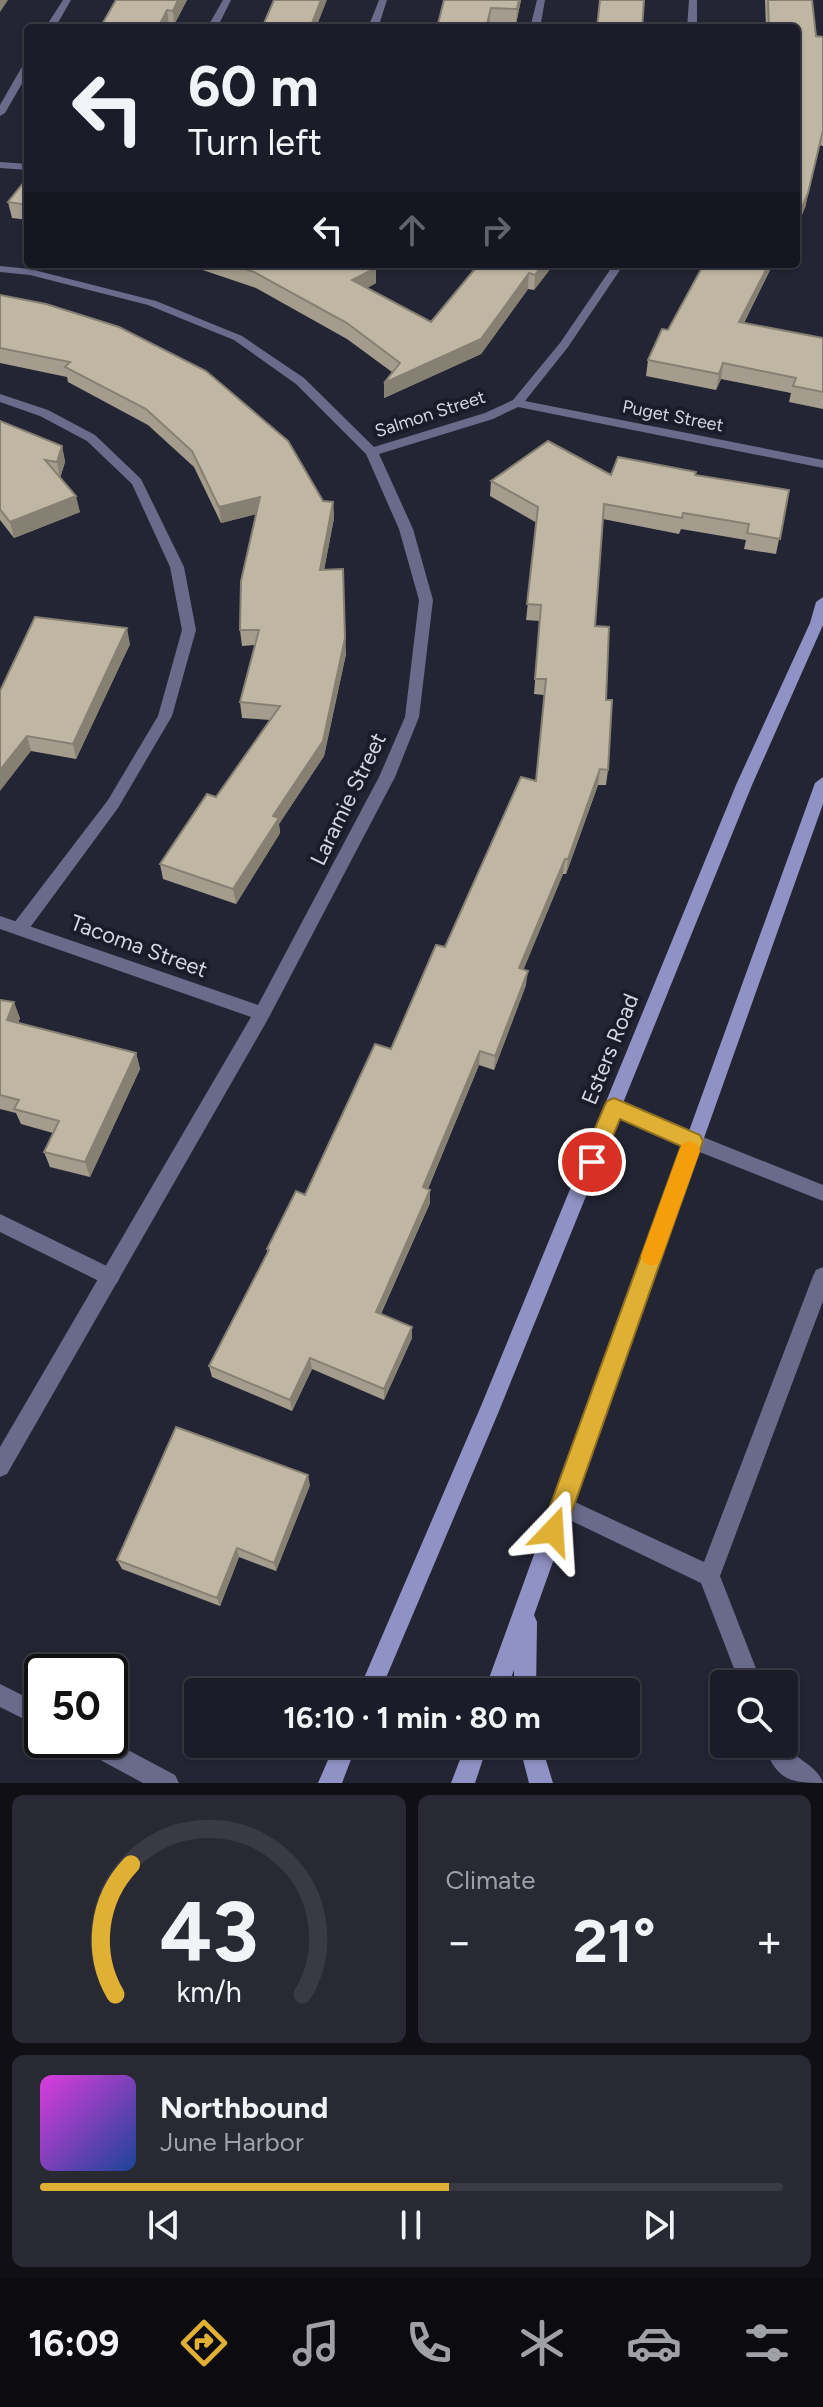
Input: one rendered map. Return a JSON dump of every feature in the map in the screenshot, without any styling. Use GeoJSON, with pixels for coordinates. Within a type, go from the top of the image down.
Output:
{"type":"FeatureCollection","features":[{"type":"Feature","properties":{"kind":"main road","name":"Esters Road"},"geometry":{"type":"LineString","coordinates":[[375,1678],[614,1107],[744,785],[817,623],[823,602]]}},
{"type":"Feature","properties":{"kind":"main road"},"geometry":{"type":"LineString","coordinates":[[500,1678],[823,783]]}},
{"type":"Feature","properties":{"kind":"main road"},"geometry":{"type":"LineString","coordinates":[[614,1107],[693,1141]]}},
{"type":"Feature","properties":{"kind":"main road"},"geometry":{"type":"LineString","coordinates":[[525,1678],[526,1606]]}},
{"type":"Feature","properties":{"kind":"main road"},"geometry":{"type":"LineString","coordinates":[[330,1783],[340,1758]]}},
{"type":"Feature","properties":{"kind":"main road"},"geometry":{"type":"LineString","coordinates":[[463,1783],[472,1758]]}},
{"type":"Feature","properties":{"kind":"main road"},"geometry":{"type":"LineString","coordinates":[[534,1758],[541,1783]]}},
{"type":"Feature","properties":{"kind":"street"},"geometry":{"type":"LineString","coordinates":[[52,24],[67,0]]}},
{"type":"Feature","properties":{"kind":"street"},"geometry":{"type":"LineString","coordinates":[[214,24],[227,0]]}},
{"type":"Feature","properties":{"kind":"street"},"geometry":{"type":"LineString","coordinates":[[374,24],[383,0]]}},
{"type":"Feature","properties":{"kind":"street"},"geometry":{"type":"LineString","coordinates":[[536,24],[541,0]]}},
{"type":"Feature","properties":{"kind":"street"},"geometry":{"type":"LineString","coordinates":[[692,24],[693,0]]}},
{"type":"Feature","properties":{"kind":"street"},"geometry":{"type":"LineString","coordinates":[[0,113],[15,78],[24,69]]}},
{"type":"Feature","properties":{"kind":"street"},"geometry":{"type":"LineString","coordinates":[[0,165],[24,167]]}},
{"type":"Feature","properties":{"kind":"street","name":"Salmon Street"},"geometry":{"type":"LineString","coordinates":[[372,452],[489,416],[517,403],[564,345],[616,268]]}},
{"type":"Feature","properties":{"kind":"street","name":"Laramie Street"},"geometry":{"type":"LineString","coordinates":[[0,269],[30,272],[152,303],[238,338],[300,381],[372,452],[406,529],[426,600],[412,717],[387,777],[262,1014],[0,1467]]}},
{"type":"Feature","properties":{"kind":"street"},"geometry":{"type":"LineString","coordinates":[[0,398],[44,413],[91,438],[137,482],[177,567],[189,630],[165,716],[113,804],[20,928]]}},
{"type":"Feature","properties":{"kind":"street","name":"Puget Street"},"geometry":{"type":"LineString","coordinates":[[517,403],[823,464]]}},
{"type":"Feature","properties":{"kind":"street","name":"Tacoma Street"},"geometry":{"type":"LineString","coordinates":[[0,922],[262,1014]]}},
{"type":"Feature","properties":{"kind":"street"},"geometry":{"type":"LineString","coordinates":[[693,1141],[823,1193]]}},
{"type":"Feature","properties":{"kind":"street"},"geometry":{"type":"LineString","coordinates":[[0,1223],[110,1277]]}},
{"type":"Feature","properties":{"kind":"street"},"geometry":{"type":"LineString","coordinates":[[746,1670],[709,1576],[823,1276]]}},
{"type":"Feature","properties":{"kind":"street"},"geometry":{"type":"LineString","coordinates":[[562,1506],[709,1576]]}},
{"type":"Feature","properties":{"kind":"street"},"geometry":{"type":"LineString","coordinates":[[0,1695],[24,1708]]}},
{"type":"Feature","properties":{"kind":"street"},"geometry":{"type":"LineString","coordinates":[[120,1758],[167,1783]]}},
{"type":"Feature","properties":{"kind":"street"},"geometry":{"type":"LineString","coordinates":[[781,1758],[812,1783]]}},
{"type":"Feature","properties":{"kind":"building"},"geometry":{"type":"Polygon","coordinates":[[[116,0],[178,0],[173,11],[167,10],[160,24],[102,24],[116,0]]]}},
{"type":"Feature","properties":{"kind":"building"},"geometry":{"type":"Polygon","coordinates":[[[274,0],[321,0],[312,24],[264,24],[274,0]]]}},
{"type":"Feature","properties":{"kind":"building"},"geometry":{"type":"Polygon","coordinates":[[[444,0],[519,0],[517,9],[491,8],[487,24],[438,24],[444,0]]]}},
{"type":"Feature","properties":{"kind":"building"},"geometry":{"type":"Polygon","coordinates":[[[600,0],[644,0],[642,24],[597,24],[600,0]]]}},
{"type":"Feature","properties":{"kind":"building"},"geometry":{"type":"Polygon","coordinates":[[[768,0],[812,0],[816,36],[823,37],[823,130],[808,193],[800,212],[800,24],[769,24],[768,0]]]}},
{"type":"Feature","properties":{"kind":"building"},"geometry":{"type":"Polygon","coordinates":[[[24,182],[24,204],[8,202],[24,182]]]}},
{"type":"Feature","properties":{"kind":"building"},"geometry":{"type":"Polygon","coordinates":[[[242,268],[376,268],[352,280],[431,322],[476,268],[540,268],[535,275],[529,273],[481,339],[384,383],[400,363],[347,323],[242,268]]]}},
{"type":"Feature","properties":{"kind":"building"},"geometry":{"type":"Polygon","coordinates":[[[702,268],[767,268],[739,322],[823,338],[823,392],[793,386],[796,378],[723,363],[719,374],[648,360],[662,329],[668,330],[702,268]]]}},
{"type":"Feature","properties":{"kind":"building"},"geometry":{"type":"Polygon","coordinates":[[[0,295],[46,304],[119,327],[206,371],[288,441],[323,501],[333,502],[320,570],[343,569],[345,638],[323,741],[273,816],[279,818],[233,889],[160,864],[207,794],[216,797],[280,706],[240,702],[259,630],[240,630],[241,581],[260,497],[219,507],[192,451],[146,409],[65,367],[70,362],[0,348],[0,295]]]}},
{"type":"Feature","properties":{"kind":"building"},"geometry":{"type":"Polygon","coordinates":[[[0,421],[62,446],[57,462],[45,460],[76,496],[10,522],[0,509],[0,421]]]}},
{"type":"Feature","properties":{"kind":"building"},"geometry":{"type":"Polygon","coordinates":[[[548,441],[611,475],[618,457],[696,472],[695,475],[789,490],[780,539],[747,533],[749,524],[683,513],[682,518],[604,504],[595,626],[609,627],[606,700],[612,700],[608,770],[600,769],[568,859],[565,859],[519,968],[528,971],[495,1056],[480,1051],[423,1187],[430,1190],[376,1312],[412,1327],[384,1389],[310,1358],[290,1400],[209,1366],[296,1191],[305,1195],[375,1044],[391,1049],[436,945],[445,947],[521,777],[536,781],[546,679],[535,679],[541,605],[527,604],[538,507],[491,481],[548,441]]]}},
{"type":"Feature","properties":{"kind":"building"},"geometry":{"type":"Polygon","coordinates":[[[35,617],[127,628],[73,744],[27,736],[0,770],[0,691],[35,617]]]}},
{"type":"Feature","properties":{"kind":"building"},"geometry":{"type":"Polygon","coordinates":[[[0,1000],[14,1002],[7,1020],[136,1053],[85,1162],[44,1152],[59,1121],[14,1109],[19,1100],[0,1095],[0,1000]]]}},
{"type":"Feature","properties":{"kind":"building"},"geometry":{"type":"Polygon","coordinates":[[[176,1427],[308,1475],[274,1563],[237,1548],[217,1598],[117,1560],[176,1427]]]}},
{"type":"Feature","properties":{"kind":"slow traffic"},"geometry":{"type":"LineString","coordinates":[[652,1256],[689,1151]]}},
{"type":"Feature","properties":{"kind":"route"},"geometry":{"type":"LineString","coordinates":[[553,1531],[693,1141],[614,1107],[592,1162]]}}]}
